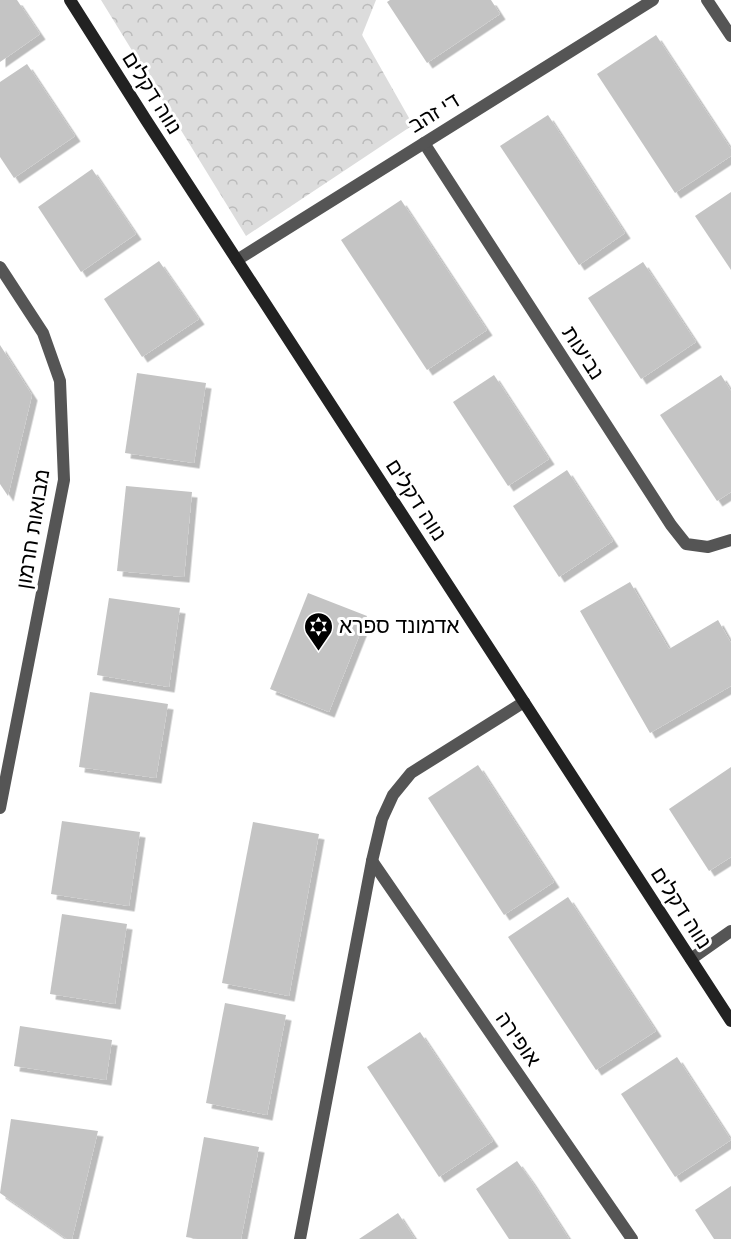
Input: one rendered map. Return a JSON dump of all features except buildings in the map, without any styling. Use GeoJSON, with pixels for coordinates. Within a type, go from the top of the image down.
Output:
{"type":"FeatureCollection","features":[{"type":"Feature","properties":{"kind":"street","name":"נווה דקלים"},"geometry":{"type":"LineString","coordinates":[[70,0],[731,1021]]}},
{"type":"Feature","properties":{"kind":"street","name":"די זהב"},"geometry":{"type":"LineString","coordinates":[[237,260],[652,0]]}},
{"type":"Feature","properties":{"kind":"street"},"geometry":{"type":"LineString","coordinates":[[707,0],[731,36]]}},
{"type":"Feature","properties":{"kind":"street","name":"נביעות"},"geometry":{"type":"LineString","coordinates":[[423,143],[671,525],[686,544],[708,547],[731,540]]}},
{"type":"Feature","properties":{"kind":"street","name":"מבואות חרמון"},"geometry":{"type":"LineString","coordinates":[[0,267],[43,333],[60,381],[64,480],[0,808]]}},
{"type":"Feature","properties":{"kind":"street"},"geometry":{"type":"LineString","coordinates":[[300,1239],[382,819],[393,795],[411,773],[524,702]]}},
{"type":"Feature","properties":{"kind":"street","name":"אופירה"},"geometry":{"type":"LineString","coordinates":[[372,861],[632,1239]]}},
{"type":"Feature","properties":{"kind":"street"},"geometry":{"type":"LineString","coordinates":[[691,959],[731,932]]}},
{"type":"Feature","properties":{"kind":"green space"},"geometry":{"type":"Polygon","coordinates":[[[101,0],[376,0],[362,35],[413,125],[246,236],[101,0]]]}},
{"type":"Feature","properties":{"kind":"place","name":"אדמונד ספרא"},"geometry":{"type":"Point","coordinates":[318,652]}}]}
